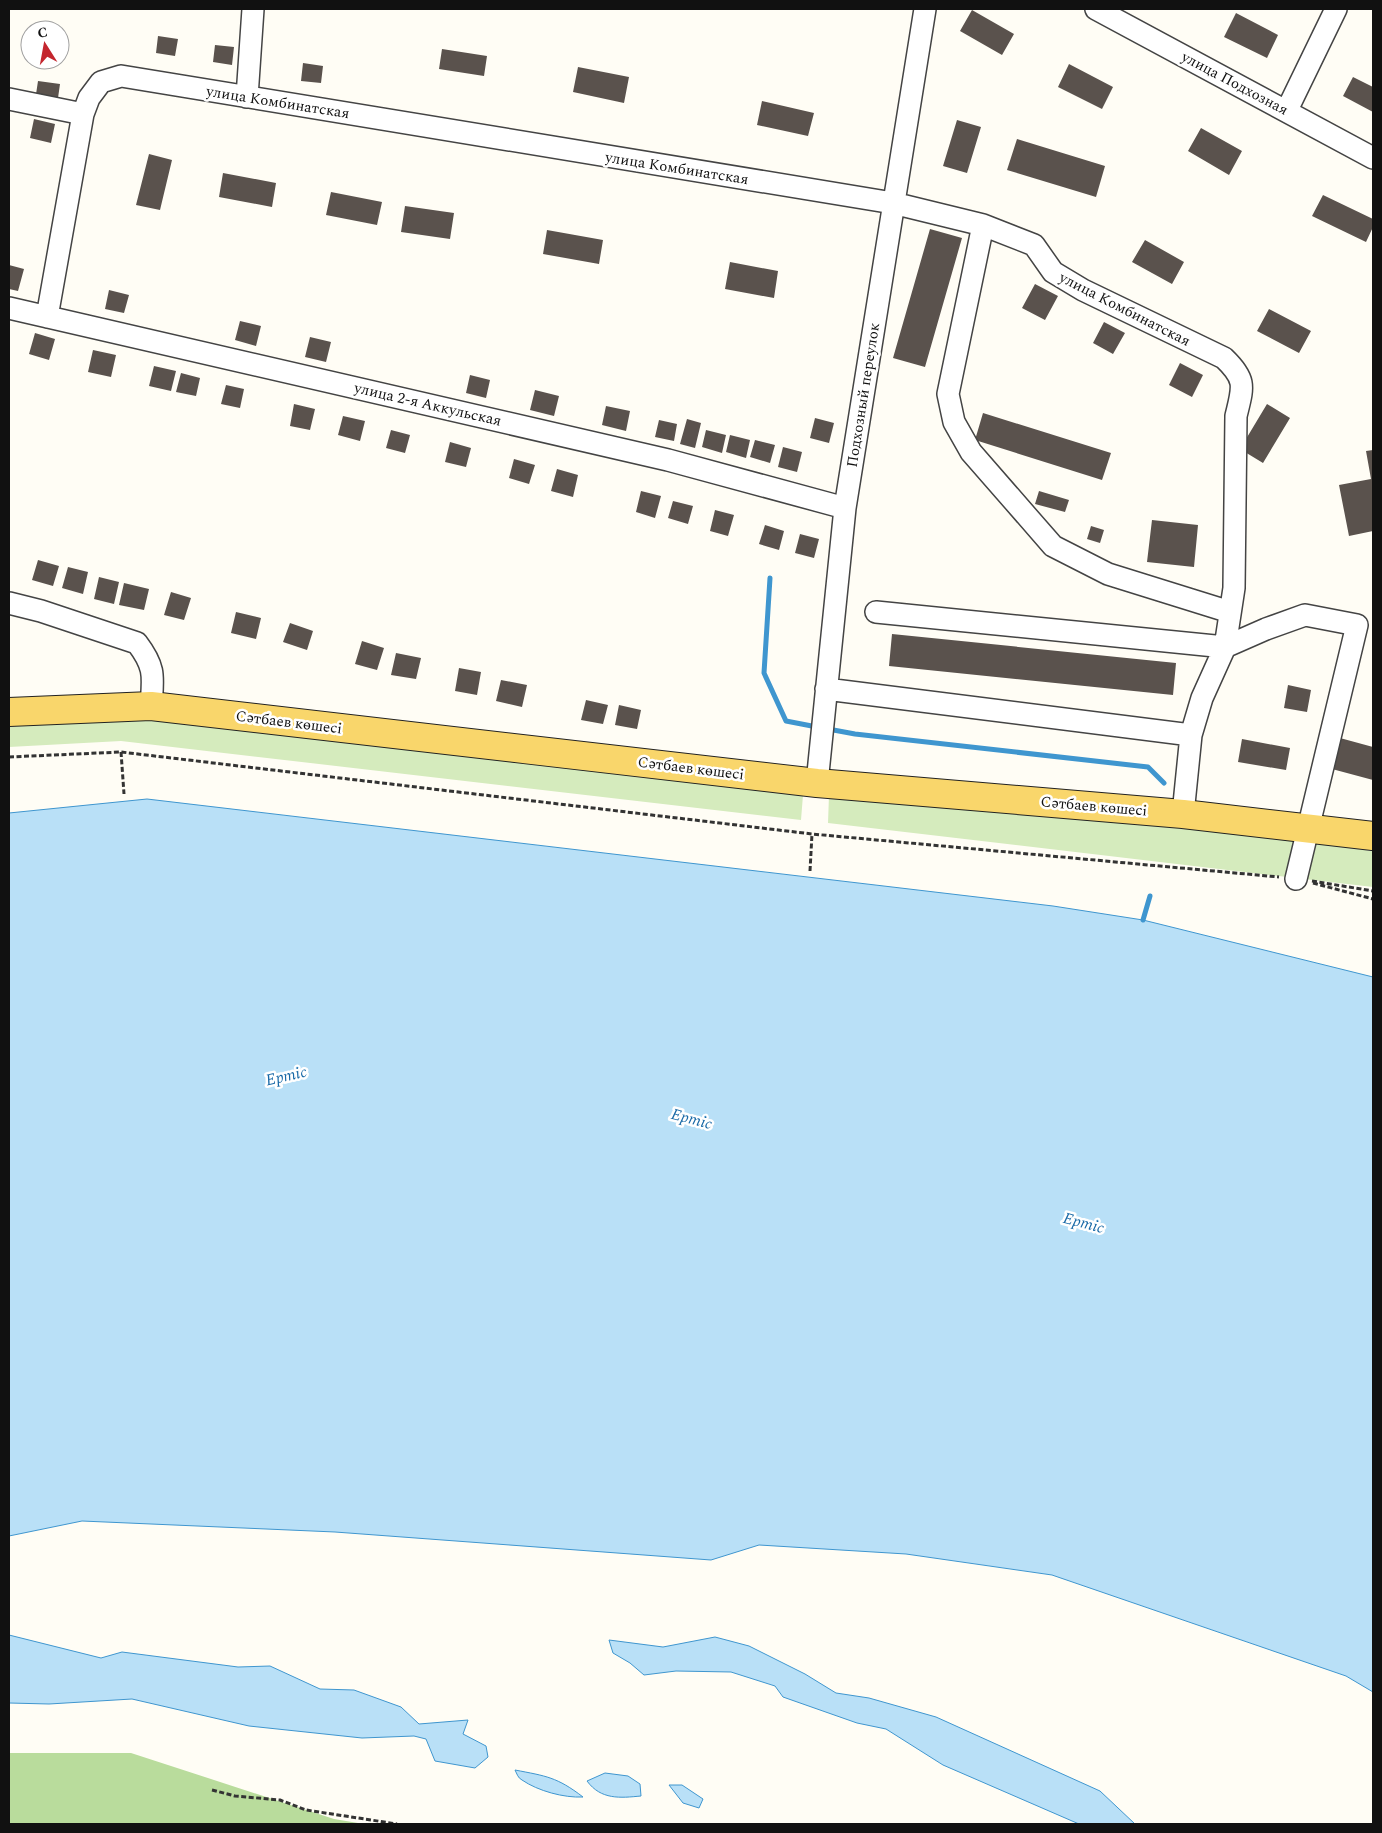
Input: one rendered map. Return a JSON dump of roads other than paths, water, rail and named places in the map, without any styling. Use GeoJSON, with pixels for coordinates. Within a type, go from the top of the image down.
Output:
{"type":"FeatureCollection","features":[{"type":"Feature","properties":{"kind":"main road","name":"Сәтбаев көшесі"},"geometry":{"type":"LineString","coordinates":[[9,712],[151,706],[817,782],[1182,814],[1308,827],[1373,836]]}},
{"type":"Feature","properties":{"kind":"street"},"geometry":{"type":"LineString","coordinates":[[248,97],[253,9]]}},
{"type":"Feature","properties":{"kind":"street","name":"Подхозный переулок"},"geometry":{"type":"LineString","coordinates":[[817,782],[845,508],[925,9]]}},
{"type":"Feature","properties":{"kind":"street","name":"улица Подхозная"},"geometry":{"type":"LineString","coordinates":[[1096,9],[1287,110],[1373,158]]}},
{"type":"Feature","properties":{"kind":"street"},"geometry":{"type":"LineString","coordinates":[[1287,110],[1336,9]]}},
{"type":"Feature","properties":{"kind":"street","name":"улица Комбинатская"},"geometry":{"type":"LineString","coordinates":[[47,317],[88,98],[101,82],[121,76],[893,203],[983,225],[1034,245],[1053,272],[1082,290],[1224,358],[1238,372],[1242,389],[1236,416],[1234,588],[1225,647],[1202,698],[1191,735],[1182,814]]}},
{"type":"Feature","properties":{"kind":"street"},"geometry":{"type":"LineString","coordinates":[[9,100],[84,114]]}},
{"type":"Feature","properties":{"kind":"street"},"geometry":{"type":"LineString","coordinates":[[983,225],[948,394],[954,422],[971,452],[1053,546],[1108,574],[1230,612]]}},
{"type":"Feature","properties":{"kind":"street","name":"улица 2-я Аккульская"},"geometry":{"type":"LineString","coordinates":[[9,308],[668,460],[845,508]]}},
{"type":"Feature","properties":{"kind":"street"},"geometry":{"type":"LineString","coordinates":[[9,603],[41,611],[137,643],[146,655],[153,674],[151,706]]}},
{"type":"Feature","properties":{"kind":"street"},"geometry":{"type":"LineString","coordinates":[[876,612],[1225,647],[1305,615],[1358,625],[1296,878]]}},
{"type":"Feature","properties":{"kind":"street"},"geometry":{"type":"LineString","coordinates":[[826,689],[1191,735]]}},
{"type":"Feature","properties":{"kind":"water","name":"Ертіс"},"geometry":{"type":"Polygon","coordinates":[[[147,799],[1053,906],[1143,920],[1373,977],[1373,1692],[1346,1676],[1052,1575],[906,1554],[759,1545],[711,1560],[335,1532],[82,1521],[9,1536],[9,813],[147,799]]]}},
{"type":"Feature","properties":{"kind":"water"},"geometry":{"type":"Polygon","coordinates":[[[9,1635],[101,1658],[122,1652],[238,1667],[270,1666],[320,1689],[354,1690],[401,1707],[419,1724],[468,1720],[463,1734],[486,1746],[488,1757],[475,1768],[435,1761],[426,1739],[414,1736],[362,1738],[249,1726],[132,1699],[49,1704],[9,1703],[9,1635]]]}},
{"type":"Feature","properties":{"kind":"water"},"geometry":{"type":"Polygon","coordinates":[[[715,1637],[749,1646],[805,1674],[836,1693],[869,1698],[936,1717],[1100,1791],[1135,1824],[1079,1824],[943,1765],[886,1729],[857,1723],[783,1697],[775,1686],[731,1672],[676,1671],[644,1675],[630,1663],[613,1653],[609,1640],[663,1647],[715,1637]]]}},
{"type":"Feature","properties":{"kind":"water"},"geometry":{"type":"Polygon","coordinates":[[[515,1770],[551,1778],[566,1785],[583,1797],[560,1795],[543,1790],[521,1779],[515,1770]]]}},
{"type":"Feature","properties":{"kind":"water"},"geometry":{"type":"Polygon","coordinates":[[[605,1773],[628,1776],[640,1784],[641,1796],[618,1797],[598,1792],[587,1781],[605,1773]]]}},
{"type":"Feature","properties":{"kind":"water"},"geometry":{"type":"Polygon","coordinates":[[[669,1785],[682,1785],[703,1799],[699,1808],[683,1803],[669,1785]]]}},
{"type":"Feature","properties":{"kind":"waterway"},"geometry":{"type":"LineString","coordinates":[[770,578],[764,673],[786,721],[817,727]]}},
{"type":"Feature","properties":{"kind":"waterway"},"geometry":{"type":"LineString","coordinates":[[828,729],[855,734],[1148,767],[1164,783]]}},
{"type":"Feature","properties":{"kind":"waterway"},"geometry":{"type":"LineString","coordinates":[[1143,920],[1150,896]]}}]}
